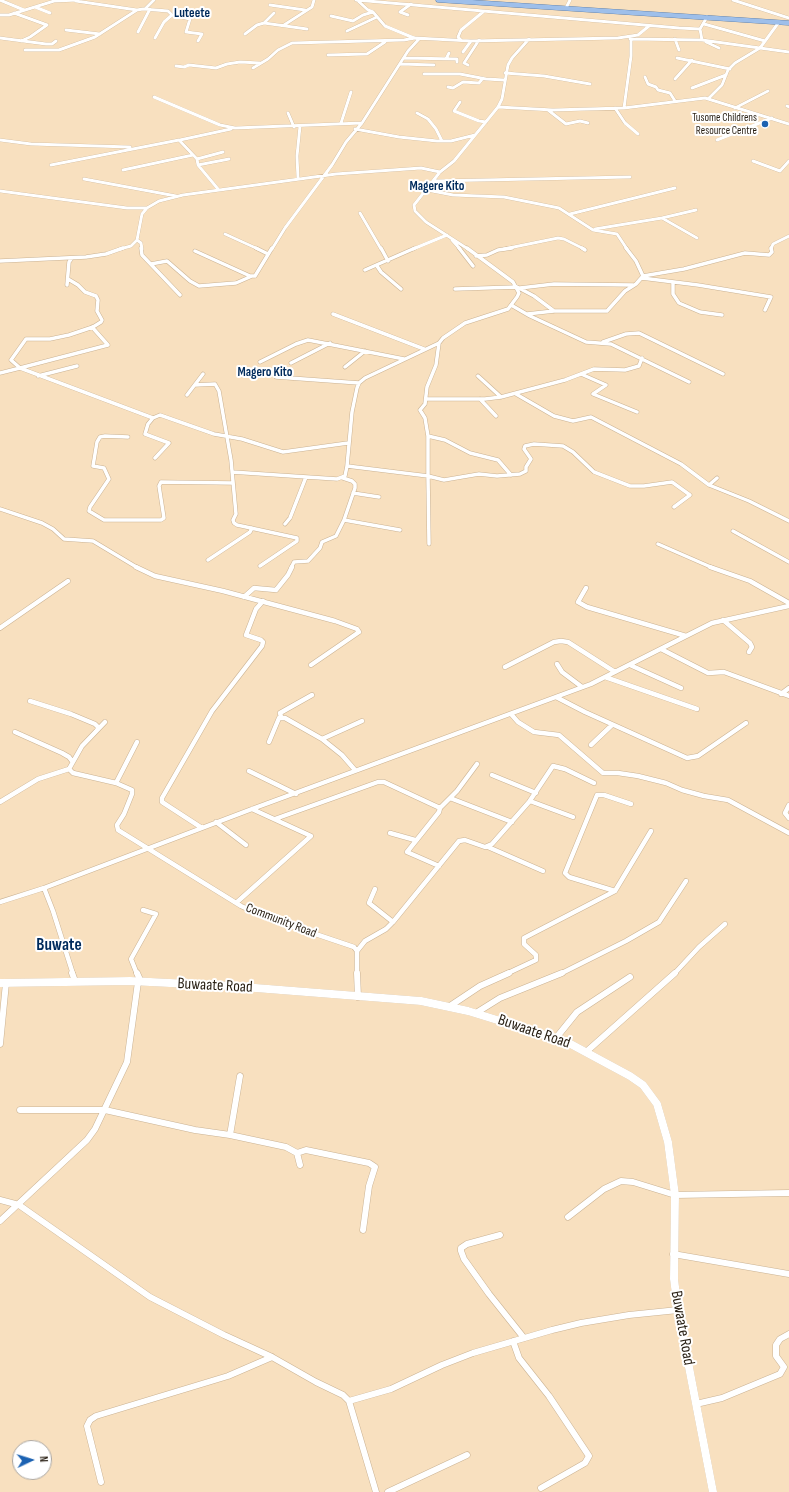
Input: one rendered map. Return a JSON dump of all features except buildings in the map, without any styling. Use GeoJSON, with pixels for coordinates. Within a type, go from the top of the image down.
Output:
{"type":"FeatureCollection","features":[{"type":"Feature","properties":{"kind":"main road"},"geometry":{"type":"LineString","coordinates":[[438,0],[789,23]]}},
{"type":"Feature","properties":{"kind":"street"},"geometry":{"type":"LineString","coordinates":[[0,0],[24,10]]}},
{"type":"Feature","properties":{"kind":"street"},"geometry":{"type":"LineString","coordinates":[[0,15],[14,13],[54,1],[77,0],[137,10]]}},
{"type":"Feature","properties":{"kind":"street"},"geometry":{"type":"LineString","coordinates":[[146,8],[155,0]]}},
{"type":"Feature","properties":{"kind":"street"},"geometry":{"type":"LineString","coordinates":[[284,25],[313,6],[314,0]]}},
{"type":"Feature","properties":{"kind":"street"},"geometry":{"type":"LineString","coordinates":[[357,0],[483,12],[700,29]]}},
{"type":"Feature","properties":{"kind":"street"},"geometry":{"type":"LineString","coordinates":[[357,0],[368,10],[373,12],[392,30],[420,39],[675,39],[702,40],[789,52]]}},
{"type":"Feature","properties":{"kind":"street"},"geometry":{"type":"LineString","coordinates":[[566,8],[570,0]]}},
{"type":"Feature","properties":{"kind":"street"},"geometry":{"type":"LineString","coordinates":[[733,0],[789,18]]}},
{"type":"Feature","properties":{"kind":"street"},"geometry":{"type":"LineString","coordinates":[[0,4],[5,3]]}},
{"type":"Feature","properties":{"kind":"street"},"geometry":{"type":"LineString","coordinates":[[408,15],[400,12],[410,4]]}},
{"type":"Feature","properties":{"kind":"street"},"geometry":{"type":"LineString","coordinates":[[270,5],[306,11]]}},
{"type":"Feature","properties":{"kind":"street"},"geometry":{"type":"LineString","coordinates":[[34,7],[50,13]]}},
{"type":"Feature","properties":{"kind":"street"},"geometry":{"type":"LineString","coordinates":[[25,50],[59,50],[100,34],[137,10],[146,8],[169,11],[172,15],[190,19],[186,32],[202,34],[198,40]]}},
{"type":"Feature","properties":{"kind":"street"},"geometry":{"type":"LineString","coordinates":[[280,10],[284,8]]}},
{"type":"Feature","properties":{"kind":"street"},"geometry":{"type":"LineString","coordinates":[[138,32],[150,9]]}},
{"type":"Feature","properties":{"kind":"street"},"geometry":{"type":"LineString","coordinates":[[331,16],[353,21],[363,15],[373,12]]}},
{"type":"Feature","properties":{"kind":"street"},"geometry":{"type":"LineString","coordinates":[[461,40],[458,37],[460,30],[483,12]]}},
{"type":"Feature","properties":{"kind":"street"},"geometry":{"type":"LineString","coordinates":[[14,13],[47,25],[30,37],[21,41]]}},
{"type":"Feature","properties":{"kind":"street"},"geometry":{"type":"LineString","coordinates":[[264,23],[274,13]]}},
{"type":"Feature","properties":{"kind":"street"},"geometry":{"type":"LineString","coordinates":[[155,38],[164,22],[172,15]]}},
{"type":"Feature","properties":{"kind":"street"},"geometry":{"type":"LineString","coordinates":[[347,31],[377,17]]}},
{"type":"Feature","properties":{"kind":"street"},"geometry":{"type":"LineString","coordinates":[[702,40],[700,29],[707,17]]}},
{"type":"Feature","properties":{"kind":"street"},"geometry":{"type":"LineString","coordinates":[[709,98],[718,90],[730,68],[760,48],[779,22]]}},
{"type":"Feature","properties":{"kind":"street"},"geometry":{"type":"LineString","coordinates":[[245,34],[257,25],[264,23],[306,28]]}},
{"type":"Feature","properties":{"kind":"street"},"geometry":{"type":"LineString","coordinates":[[704,24],[765,41]]}},
{"type":"Feature","properties":{"kind":"street"},"geometry":{"type":"LineString","coordinates":[[626,38],[643,33],[649,26]]}},
{"type":"Feature","properties":{"kind":"street"},"geometry":{"type":"LineString","coordinates":[[66,30],[100,34]]}},
{"type":"Feature","properties":{"kind":"street"},"geometry":{"type":"LineString","coordinates":[[0,38],[47,44],[56,41]]}},
{"type":"Feature","properties":{"kind":"street"},"geometry":{"type":"LineString","coordinates":[[253,68],[268,59],[278,50],[291,43],[386,41],[415,38]]}},
{"type":"Feature","properties":{"kind":"street"},"geometry":{"type":"LineString","coordinates":[[151,264],[167,261],[190,281],[197,285],[236,283],[254,276],[355,129],[362,123],[404,58],[416,41],[420,39]]}},
{"type":"Feature","properties":{"kind":"street"},"geometry":{"type":"LineString","coordinates":[[529,39],[512,58],[505,73],[502,99],[498,107],[454,160],[440,172],[414,205],[415,211],[426,222],[452,238],[512,281],[519,288],[534,296],[554,311]]}},
{"type":"Feature","properties":{"kind":"street"},"geometry":{"type":"LineString","coordinates":[[624,108],[631,56],[631,39]]}},
{"type":"Feature","properties":{"kind":"street"},"geometry":{"type":"LineString","coordinates":[[675,39],[680,50]]}},
{"type":"Feature","properties":{"kind":"street"},"geometry":{"type":"LineString","coordinates":[[463,52],[471,40]]}},
{"type":"Feature","properties":{"kind":"street"},"geometry":{"type":"LineString","coordinates":[[468,65],[464,63],[479,40]]}},
{"type":"Feature","properties":{"kind":"street"},"geometry":{"type":"LineString","coordinates":[[328,55],[366,54],[386,41]]}},
{"type":"Feature","properties":{"kind":"street"},"geometry":{"type":"LineString","coordinates":[[705,46],[707,41]]}},
{"type":"Feature","properties":{"kind":"street"},"geometry":{"type":"LineString","coordinates":[[707,41],[719,48]]}},
{"type":"Feature","properties":{"kind":"street"},"geometry":{"type":"LineString","coordinates":[[446,59],[449,53]]}},
{"type":"Feature","properties":{"kind":"street"},"geometry":{"type":"LineString","coordinates":[[404,58],[457,59],[457,62]]}},
{"type":"Feature","properties":{"kind":"street"},"geometry":{"type":"LineString","coordinates":[[677,58],[730,68]]}},
{"type":"Feature","properties":{"kind":"street"},"geometry":{"type":"LineString","coordinates":[[675,79],[692,60]]}},
{"type":"Feature","properties":{"kind":"street"},"geometry":{"type":"LineString","coordinates":[[176,66],[184,67],[189,65],[216,68],[226,64],[240,62],[260,63]]}},
{"type":"Feature","properties":{"kind":"street"},"geometry":{"type":"LineString","coordinates":[[400,64],[434,65]]}},
{"type":"Feature","properties":{"kind":"street"},"geometry":{"type":"LineString","coordinates":[[505,73],[544,76],[590,84]]}},
{"type":"Feature","properties":{"kind":"street"},"geometry":{"type":"LineString","coordinates":[[424,74],[460,74],[504,80]]}},
{"type":"Feature","properties":{"kind":"street"},"geometry":{"type":"LineString","coordinates":[[692,88],[726,75]]}},
{"type":"Feature","properties":{"kind":"street"},"geometry":{"type":"LineString","coordinates":[[645,77],[648,84],[656,87],[658,90],[670,93],[675,101]]}},
{"type":"Feature","properties":{"kind":"street"},"geometry":{"type":"LineString","coordinates":[[448,88],[453,88],[463,82],[479,83],[482,78]]}},
{"type":"Feature","properties":{"kind":"street"},"geometry":{"type":"LineString","coordinates":[[736,108],[768,91]]}},
{"type":"Feature","properties":{"kind":"street"},"geometry":{"type":"LineString","coordinates":[[342,123],[351,92]]}},
{"type":"Feature","properties":{"kind":"street"},"geometry":{"type":"LineString","coordinates":[[154,97],[220,125],[235,128]]}},
{"type":"Feature","properties":{"kind":"street"},"geometry":{"type":"LineString","coordinates":[[498,107],[548,110],[624,108],[709,98],[789,124]]}},
{"type":"Feature","properties":{"kind":"street"},"geometry":{"type":"LineString","coordinates":[[460,102],[454,110],[479,121],[486,122]]}},
{"type":"Feature","properties":{"kind":"street"},"geometry":{"type":"LineString","coordinates":[[615,108],[625,123],[638,134]]}},
{"type":"Feature","properties":{"kind":"street"},"geometry":{"type":"LineString","coordinates":[[548,110],[566,124],[580,121],[588,123]]}},
{"type":"Feature","properties":{"kind":"street"},"geometry":{"type":"LineString","coordinates":[[288,113],[294,127]]}},
{"type":"Feature","properties":{"kind":"street"},"geometry":{"type":"LineString","coordinates":[[417,113],[428,119],[436,129],[442,141]]}},
{"type":"Feature","properties":{"kind":"street"},"geometry":{"type":"LineString","coordinates":[[717,140],[772,118]]}},
{"type":"Feature","properties":{"kind":"street"},"geometry":{"type":"LineString","coordinates":[[51,165],[235,128],[294,127],[362,123]]}},
{"type":"Feature","properties":{"kind":"street"},"geometry":{"type":"LineString","coordinates":[[298,179],[297,156],[300,126]]}},
{"type":"Feature","properties":{"kind":"street"},"geometry":{"type":"LineString","coordinates":[[355,129],[399,137],[442,141],[475,135]]}},
{"type":"Feature","properties":{"kind":"street"},"geometry":{"type":"LineString","coordinates":[[0,140],[31,144],[140,148]]}},
{"type":"Feature","properties":{"kind":"street"},"geometry":{"type":"LineString","coordinates":[[180,140],[196,158],[198,165],[218,190]]}},
{"type":"Feature","properties":{"kind":"street"},"geometry":{"type":"LineString","coordinates":[[196,158],[223,152]]}},
{"type":"Feature","properties":{"kind":"street"},"geometry":{"type":"LineString","coordinates":[[123,170],[193,155]]}},
{"type":"Feature","properties":{"kind":"street"},"geometry":{"type":"LineString","coordinates":[[198,165],[229,159]]}},
{"type":"Feature","properties":{"kind":"street"},"geometry":{"type":"LineString","coordinates":[[753,161],[780,171],[789,161]]}},
{"type":"Feature","properties":{"kind":"street"},"geometry":{"type":"LineString","coordinates":[[0,261],[72,258],[106,254],[131,246],[137,240],[142,214],[147,208],[159,201],[177,196],[323,176],[421,168],[440,172]]}},
{"type":"Feature","properties":{"kind":"street"},"geometry":{"type":"LineString","coordinates":[[434,181],[630,177]]}},
{"type":"Feature","properties":{"kind":"street"},"geometry":{"type":"LineString","coordinates":[[84,179],[177,196]]}},
{"type":"Feature","properties":{"kind":"street"},"geometry":{"type":"LineString","coordinates":[[570,214],[675,188]]}},
{"type":"Feature","properties":{"kind":"street"},"geometry":{"type":"LineString","coordinates":[[427,190],[453,195],[492,196],[549,205],[570,214],[585,226],[593,230],[612,232],[619,236],[622,243],[640,267],[643,277]]}},
{"type":"Feature","properties":{"kind":"street"},"geometry":{"type":"LineString","coordinates":[[0,191],[128,208],[147,208]]}},
{"type":"Feature","properties":{"kind":"street"},"geometry":{"type":"LineString","coordinates":[[0,191],[18,192]]}},
{"type":"Feature","properties":{"kind":"street"},"geometry":{"type":"LineString","coordinates":[[593,230],[602,227],[662,218],[696,210]]}},
{"type":"Feature","properties":{"kind":"street"},"geometry":{"type":"LineString","coordinates":[[360,213],[388,261]]}},
{"type":"Feature","properties":{"kind":"street"},"geometry":{"type":"LineString","coordinates":[[662,218],[698,238]]}},
{"type":"Feature","properties":{"kind":"street"},"geometry":{"type":"LineString","coordinates":[[225,234],[268,254]]}},
{"type":"Feature","properties":{"kind":"street"},"geometry":{"type":"LineString","coordinates":[[365,270],[447,235]]}},
{"type":"Feature","properties":{"kind":"street"},"geometry":{"type":"LineString","coordinates":[[527,314],[554,311],[607,311],[625,291],[643,277],[684,269],[745,253],[769,255],[772,252],[771,246],[773,244],[789,236]]}},
{"type":"Feature","properties":{"kind":"street"},"geometry":{"type":"LineString","coordinates":[[452,238],[453,242],[474,266]]}},
{"type":"Feature","properties":{"kind":"street"},"geometry":{"type":"LineString","coordinates":[[476,256],[558,238],[564,239],[586,250]]}},
{"type":"Feature","properties":{"kind":"street"},"geometry":{"type":"LineString","coordinates":[[137,240],[141,243],[142,255],[180,295]]}},
{"type":"Feature","properties":{"kind":"street"},"geometry":{"type":"LineString","coordinates":[[195,251],[252,276]]}},
{"type":"Feature","properties":{"kind":"street"},"geometry":{"type":"LineString","coordinates":[[67,285],[69,262],[72,258]]}},
{"type":"Feature","properties":{"kind":"street"},"geometry":{"type":"LineString","coordinates":[[377,266],[400,289]]}},
{"type":"Feature","properties":{"kind":"street"},"geometry":{"type":"LineString","coordinates":[[643,277],[698,284],[771,297],[765,310]]}},
{"type":"Feature","properties":{"kind":"street"},"geometry":{"type":"LineString","coordinates":[[68,279],[78,285],[85,292],[96,296],[98,300],[97,311],[102,320],[92,327],[64,336],[26,339],[12,359],[12,362],[20,368],[38,376],[153,418]]}},
{"type":"Feature","properties":{"kind":"street"},"geometry":{"type":"LineString","coordinates":[[673,282],[674,299],[700,312],[722,315]]}},
{"type":"Feature","properties":{"kind":"street"},"geometry":{"type":"LineString","coordinates":[[455,289],[519,288],[554,284],[633,285]]}},
{"type":"Feature","properties":{"kind":"street"},"geometry":{"type":"LineString","coordinates":[[276,377],[359,383],[377,372],[439,343],[443,338],[465,323],[502,312],[511,305],[517,297],[519,288]]}},
{"type":"Feature","properties":{"kind":"street"},"geometry":{"type":"LineString","coordinates":[[511,305],[586,342],[611,344],[689,382]]}},
{"type":"Feature","properties":{"kind":"street"},"geometry":{"type":"LineString","coordinates":[[333,314],[424,349]]}},
{"type":"Feature","properties":{"kind":"street"},"geometry":{"type":"LineString","coordinates":[[0,373],[108,345],[92,327]]}},
{"type":"Feature","properties":{"kind":"street"},"geometry":{"type":"LineString","coordinates":[[601,342],[626,334],[639,333],[724,374]]}},
{"type":"Feature","properties":{"kind":"street"},"geometry":{"type":"LineString","coordinates":[[260,362],[304,340],[330,343],[404,359]]}},
{"type":"Feature","properties":{"kind":"street"},"geometry":{"type":"LineString","coordinates":[[291,363],[330,343]]}},
{"type":"Feature","properties":{"kind":"street"},"geometry":{"type":"LineString","coordinates":[[429,544],[428,436],[425,418],[420,410],[425,404],[429,380],[436,365],[439,343]]}},
{"type":"Feature","properties":{"kind":"street"},"geometry":{"type":"LineString","coordinates":[[345,367],[365,351]]}},
{"type":"Feature","properties":{"kind":"street"},"geometry":{"type":"LineString","coordinates":[[639,366],[642,358]]}},
{"type":"Feature","properties":{"kind":"street"},"geometry":{"type":"LineString","coordinates":[[426,399],[480,399],[502,397],[516,394],[594,369],[622,371],[650,363]]}},
{"type":"Feature","properties":{"kind":"street"},"geometry":{"type":"LineString","coordinates":[[38,376],[77,366]]}},
{"type":"Feature","properties":{"kind":"street"},"geometry":{"type":"LineString","coordinates":[[187,395],[203,374]]}},
{"type":"Feature","properties":{"kind":"street"},"geometry":{"type":"LineString","coordinates":[[581,374],[606,385],[593,394],[637,412]]}},
{"type":"Feature","properties":{"kind":"street"},"geometry":{"type":"LineString","coordinates":[[478,376],[502,397]]}},
{"type":"Feature","properties":{"kind":"street"},"geometry":{"type":"LineString","coordinates":[[343,478],[347,466],[352,412],[359,383]]}},
{"type":"Feature","properties":{"kind":"street"},"geometry":{"type":"LineString","coordinates":[[194,385],[211,384],[218,387],[232,472],[236,514],[233,520],[234,523],[297,538],[297,540],[260,566]]}},
{"type":"Feature","properties":{"kind":"street"},"geometry":{"type":"LineString","coordinates":[[516,394],[554,416],[573,421],[591,417],[681,464],[709,485],[749,501],[789,521]]}},
{"type":"Feature","properties":{"kind":"street"},"geometry":{"type":"LineString","coordinates":[[480,399],[496,416]]}},
{"type":"Feature","properties":{"kind":"street"},"geometry":{"type":"LineString","coordinates":[[155,458],[169,443],[145,435],[148,424],[157,416],[166,416],[227,437],[287,453],[348,443]]}},
{"type":"Feature","properties":{"kind":"street"},"geometry":{"type":"LineString","coordinates":[[128,437],[105,436],[100,437],[97,442],[93,466],[104,468],[109,479],[88,511],[104,520],[161,520],[164,518],[159,486],[161,482],[233,483]]}},
{"type":"Feature","properties":{"kind":"street"},"geometry":{"type":"LineString","coordinates":[[428,436],[445,440],[470,453],[498,460],[511,475]]}},
{"type":"Feature","properties":{"kind":"street"},"geometry":{"type":"LineString","coordinates":[[347,466],[419,474],[444,480],[479,474],[497,476],[511,475],[520,474],[526,471],[526,467],[531,459],[524,449],[525,446],[534,444],[563,446],[573,452],[581,462],[594,472],[630,486],[644,486],[672,482],[690,494],[689,497],[674,508]]}},
{"type":"Feature","properties":{"kind":"street"},"geometry":{"type":"LineString","coordinates":[[232,472],[332,479],[343,478],[355,484],[344,520],[336,536],[322,542],[320,548],[308,562],[294,562],[288,575],[276,590],[254,588],[244,597]]}},
{"type":"Feature","properties":{"kind":"street"},"geometry":{"type":"LineString","coordinates":[[286,524],[290,518],[306,477]]}},
{"type":"Feature","properties":{"kind":"street"},"geometry":{"type":"LineString","coordinates":[[709,485],[718,478]]}},
{"type":"Feature","properties":{"kind":"street"},"geometry":{"type":"LineString","coordinates":[[353,493],[379,497]]}},
{"type":"Feature","properties":{"kind":"street"},"geometry":{"type":"LineString","coordinates":[[0,509],[42,522],[64,539],[92,541],[137,568],[156,576],[262,601],[336,621],[358,629],[359,632],[311,665]]}},
{"type":"Feature","properties":{"kind":"street"},"geometry":{"type":"LineString","coordinates":[[344,520],[400,530]]}},
{"type":"Feature","properties":{"kind":"street"},"geometry":{"type":"LineString","coordinates":[[208,560],[250,532],[252,528]]}},
{"type":"Feature","properties":{"kind":"street"},"geometry":{"type":"LineString","coordinates":[[733,531],[789,562]]}},
{"type":"Feature","properties":{"kind":"street"},"geometry":{"type":"LineString","coordinates":[[658,544],[702,564],[750,581],[789,603]]}},
{"type":"Feature","properties":{"kind":"street"},"geometry":{"type":"LineString","coordinates":[[0,628],[68,581]]}},
{"type":"Feature","properties":{"kind":"street"},"geometry":{"type":"LineString","coordinates":[[586,588],[579,601],[583,605],[686,636]]}},
{"type":"Feature","properties":{"kind":"street"},"geometry":{"type":"LineString","coordinates":[[202,828],[162,802],[162,798],[212,711],[262,646],[263,642],[261,640],[246,635],[256,609],[262,601]]}},
{"type":"Feature","properties":{"kind":"street"},"geometry":{"type":"LineString","coordinates":[[0,902],[44,888],[216,822],[296,794],[355,770],[582,687],[630,665],[705,626],[723,620],[789,606]]}},
{"type":"Feature","properties":{"kind":"street"},"geometry":{"type":"LineString","coordinates":[[723,620],[750,643],[752,647],[749,652]]}},
{"type":"Feature","properties":{"kind":"street"},"geometry":{"type":"LineString","coordinates":[[505,667],[554,642],[561,641],[568,642],[615,672]]}},
{"type":"Feature","properties":{"kind":"street"},"geometry":{"type":"LineString","coordinates":[[661,649],[708,672],[724,672],[789,696]]}},
{"type":"Feature","properties":{"kind":"street"},"geometry":{"type":"LineString","coordinates":[[557,664],[562,672],[582,687]]}},
{"type":"Feature","properties":{"kind":"street"},"geometry":{"type":"LineString","coordinates":[[630,665],[681,688]]}},
{"type":"Feature","properties":{"kind":"street"},"geometry":{"type":"LineString","coordinates":[[605,677],[697,709]]}},
{"type":"Feature","properties":{"kind":"street"},"geometry":{"type":"LineString","coordinates":[[781,694],[789,688]]}},
{"type":"Feature","properties":{"kind":"street"},"geometry":{"type":"LineString","coordinates":[[269,742],[281,717],[280,713],[312,695]]}},
{"type":"Feature","properties":{"kind":"street"},"geometry":{"type":"LineString","coordinates":[[556,697],[612,725],[690,758],[698,756],[746,723]]}},
{"type":"Feature","properties":{"kind":"street"},"geometry":{"type":"LineString","coordinates":[[30,701],[71,714],[95,724],[99,728]]}},
{"type":"Feature","properties":{"kind":"street"},"geometry":{"type":"LineString","coordinates":[[511,714],[518,722],[534,732],[558,735],[565,739],[603,773],[618,773],[638,776],[666,783],[682,790],[704,796],[728,800],[789,833]]}},
{"type":"Feature","properties":{"kind":"street"},"geometry":{"type":"LineString","coordinates":[[281,717],[322,739],[342,755],[355,770]]}},
{"type":"Feature","properties":{"kind":"street"},"geometry":{"type":"LineString","coordinates":[[322,739],[362,721]]}},
{"type":"Feature","properties":{"kind":"street"},"geometry":{"type":"LineString","coordinates":[[69,769],[72,761],[82,746],[105,722]]}},
{"type":"Feature","properties":{"kind":"street"},"geometry":{"type":"LineString","coordinates":[[591,745],[612,725]]}},
{"type":"Feature","properties":{"kind":"street"},"geometry":{"type":"LineString","coordinates":[[14,732],[62,753],[69,757],[72,761]]}},
{"type":"Feature","properties":{"kind":"street"},"geometry":{"type":"LineString","coordinates":[[69,769],[73,773],[116,783],[137,742]]}},
{"type":"Feature","properties":{"kind":"street"},"geometry":{"type":"LineString","coordinates":[[439,866],[408,853],[407,850],[477,764]]}},
{"type":"Feature","properties":{"kind":"street"},"geometry":{"type":"LineString","coordinates":[[488,847],[530,801],[553,766],[564,769],[594,783]]}},
{"type":"Feature","properties":{"kind":"street"},"geometry":{"type":"LineString","coordinates":[[0,802],[38,779],[69,769]]}},
{"type":"Feature","properties":{"kind":"street"},"geometry":{"type":"LineString","coordinates":[[249,771],[296,794]]}},
{"type":"Feature","properties":{"kind":"street"},"geometry":{"type":"LineString","coordinates":[[492,775],[536,792]]}},
{"type":"Feature","properties":{"kind":"street"},"geometry":{"type":"LineString","coordinates":[[276,819],[381,782],[409,793],[440,808]]}},
{"type":"Feature","properties":{"kind":"street","name":"Community Road"},"geometry":{"type":"LineString","coordinates":[[116,783],[128,787],[132,792],[117,828],[236,902],[265,917],[350,945],[357,951]]}},
{"type":"Feature","properties":{"kind":"street"},"geometry":{"type":"LineString","coordinates":[[615,891],[569,878],[566,873],[597,796],[604,795],[630,804]]}},
{"type":"Feature","properties":{"kind":"street"},"geometry":{"type":"LineString","coordinates":[[450,798],[512,822]]}},
{"type":"Feature","properties":{"kind":"street"},"geometry":{"type":"LineString","coordinates":[[530,801],[573,817]]}},
{"type":"Feature","properties":{"kind":"street"},"geometry":{"type":"LineString","coordinates":[[789,805],[785,813],[789,818]]}},
{"type":"Feature","properties":{"kind":"street"},"geometry":{"type":"LineString","coordinates":[[236,902],[310,836],[252,809]]}},
{"type":"Feature","properties":{"kind":"street"},"geometry":{"type":"LineString","coordinates":[[216,822],[246,845]]}},
{"type":"Feature","properties":{"kind":"street"},"geometry":{"type":"LineString","coordinates":[[450,1006],[480,986],[536,960],[536,955],[524,944],[524,938],[615,891],[650,831]]}},
{"type":"Feature","properties":{"kind":"street"},"geometry":{"type":"LineString","coordinates":[[390,833],[415,840]]}},
{"type":"Feature","properties":{"kind":"street"},"geometry":{"type":"LineString","coordinates":[[358,997],[357,951],[365,941],[386,929],[393,922],[459,841],[465,840],[488,847],[543,871]]}},
{"type":"Feature","properties":{"kind":"street"},"geometry":{"type":"LineString","coordinates":[[476,1013],[500,998],[549,979],[626,941],[659,922],[686,881]]}},
{"type":"Feature","properties":{"kind":"street"},"geometry":{"type":"LineString","coordinates":[[44,888],[53,911],[74,982]]}},
{"type":"Feature","properties":{"kind":"street"},"geometry":{"type":"LineString","coordinates":[[375,889],[369,900],[369,904],[393,922]]}},
{"type":"Feature","properties":{"kind":"street"},"geometry":{"type":"LineString","coordinates":[[0,1222],[86,1140],[95,1129],[127,1062],[140,982],[131,959],[156,914],[143,910]]}},
{"type":"Feature","properties":{"kind":"street"},"geometry":{"type":"LineString","coordinates":[[586,1052],[666,982],[699,947],[725,924]]}},
{"type":"Feature","properties":{"kind":"street"},"geometry":{"type":"LineString","coordinates":[[556,1038],[577,1012],[630,977]]}},
{"type":"Feature","properties":{"kind":"street","name":"Buwaate Road"},"geometry":{"type":"LineString","coordinates":[[3,983],[140,982],[230,986],[408,1000],[450,1006],[556,1038],[586,1052],[630,1076],[643,1085],[657,1104],[668,1142],[675,1195],[673,1254],[674,1279],[678,1310],[713,1492]]}},
{"type":"Feature","properties":{"kind":"street"},"geometry":{"type":"LineString","coordinates":[[0,1044],[3,983]]}},
{"type":"Feature","properties":{"kind":"street"},"geometry":{"type":"LineString","coordinates":[[230,1135],[240,1076]]}},
{"type":"Feature","properties":{"kind":"street"},"geometry":{"type":"LineString","coordinates":[[20,1110],[105,1110],[195,1130],[230,1135],[286,1147],[297,1152],[306,1150],[369,1163],[375,1167],[369,1186],[364,1230]]}},
{"type":"Feature","properties":{"kind":"street"},"geometry":{"type":"LineString","coordinates":[[297,1152],[300,1165]]}},
{"type":"Feature","properties":{"kind":"street"},"geometry":{"type":"LineString","coordinates":[[568,1217],[604,1189],[621,1181],[633,1182],[675,1195],[789,1193]]}},
{"type":"Feature","properties":{"kind":"street"},"geometry":{"type":"LineString","coordinates":[[0,1200],[19,1205],[58,1234],[150,1297],[224,1335],[272,1357],[339,1393],[349,1401],[376,1492]]}},
{"type":"Feature","properties":{"kind":"street"},"geometry":{"type":"LineString","coordinates":[[500,1235],[466,1244],[461,1248],[461,1252],[464,1259],[489,1294],[524,1338]]}},
{"type":"Feature","properties":{"kind":"street"},"geometry":{"type":"LineString","coordinates":[[673,1254],[789,1274]]}},
{"type":"Feature","properties":{"kind":"street"},"geometry":{"type":"LineString","coordinates":[[349,1401],[390,1389],[442,1365],[473,1353],[524,1338],[581,1323],[629,1315],[678,1310]]}},
{"type":"Feature","properties":{"kind":"street"},"geometry":{"type":"LineString","coordinates":[[696,1404],[722,1398],[780,1374],[784,1367],[776,1356],[776,1346],[780,1339],[789,1334]]}},
{"type":"Feature","properties":{"kind":"street"},"geometry":{"type":"LineString","coordinates":[[513,1342],[518,1358],[549,1396],[588,1453],[585,1463],[541,1488]]}},
{"type":"Feature","properties":{"kind":"street"},"geometry":{"type":"LineString","coordinates":[[101,1482],[87,1426],[90,1420],[96,1416],[228,1376],[272,1357]]}},
{"type":"Feature","properties":{"kind":"street"},"geometry":{"type":"LineString","coordinates":[[388,1492],[468,1455]]}},
{"type":"Feature","properties":{"kind":"place","name":"Tusome Childrens Resource Centre"},"geometry":{"type":"Point","coordinates":[765,124]}},
{"type":"Feature","properties":{"kind":"district","name":"Luteete"},"geometry":{"type":"Point","coordinates":[192,14]}},
{"type":"Feature","properties":{"kind":"district","name":"Magere Kito"},"geometry":{"type":"Point","coordinates":[437,187]}},
{"type":"Feature","properties":{"kind":"district","name":"Magero Kito"},"geometry":{"type":"Point","coordinates":[265,373]}},
{"type":"Feature","properties":{"kind":"district","name":"Buwate"},"geometry":{"type":"Point","coordinates":[59,946]}}]}
